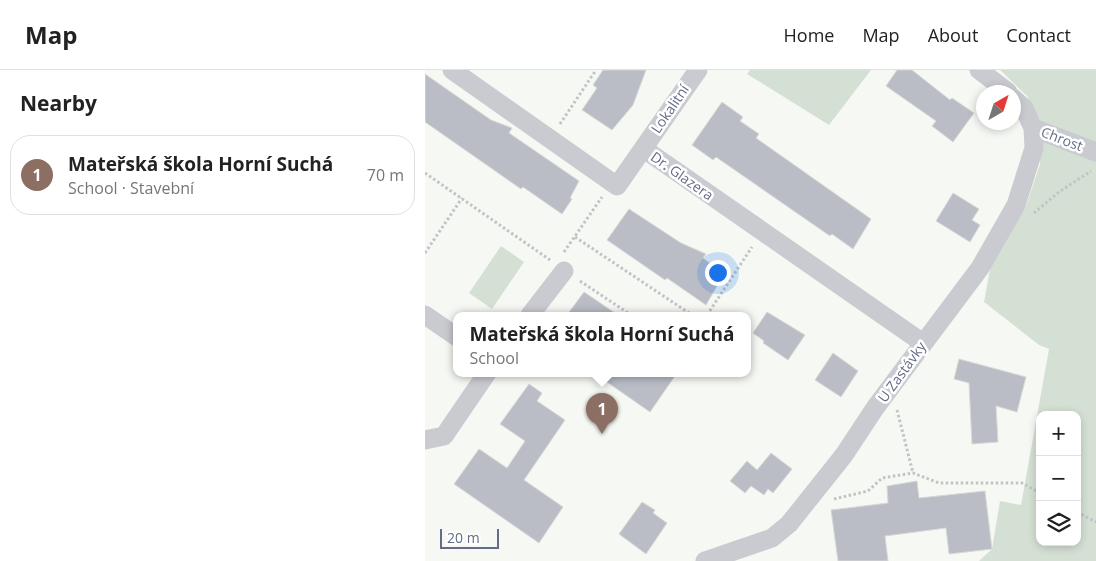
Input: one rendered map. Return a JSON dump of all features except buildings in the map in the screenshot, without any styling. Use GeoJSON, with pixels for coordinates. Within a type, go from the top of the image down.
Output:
{"type":"FeatureCollection","features":[{"type":"Feature","properties":{"kind":"street"},"geometry":{"type":"LineString","coordinates":[[452,70],[612,182]]}},
{"type":"Feature","properties":{"kind":"street","name":"Lokalitní"},"geometry":{"type":"LineString","coordinates":[[643,149],[698,70]]}},
{"type":"Feature","properties":{"kind":"street"},"geometry":{"type":"LineString","coordinates":[[979,70],[999,85]]}},
{"type":"Feature","properties":{"kind":"street","name":"Chrost"},"geometry":{"type":"LineString","coordinates":[[1021,105],[1033,128],[1096,152]]}},
{"type":"Feature","properties":{"kind":"street","name":"U Zastávky"},"geometry":{"type":"LineString","coordinates":[[705,561],[772,538],[789,524],[805,505],[923,343],[952,308],[1003,230],[1025,180],[1034,148],[1033,128]]}},
{"type":"Feature","properties":{"kind":"street","name":"Dr. Glazera"},"geometry":{"type":"LineString","coordinates":[[612,182],[617,186],[643,149],[923,343]]}},
{"type":"Feature","properties":{"kind":"street"},"geometry":{"type":"LineString","coordinates":[[532,312],[560,268]]}},
{"type":"Feature","properties":{"kind":"street"},"geometry":{"type":"LineString","coordinates":[[425,315],[453,334]]}},
{"type":"Feature","properties":{"kind":"street"},"geometry":{"type":"LineString","coordinates":[[425,440],[444,436],[484,377]]}},
{"type":"Feature","properties":{"kind":"path"},"geometry":{"type":"LineString","coordinates":[[550,139],[596,70]]}},
{"type":"Feature","properties":{"kind":"path"},"geometry":{"type":"LineString","coordinates":[[1031,216],[1059,192],[1096,168]]}},
{"type":"Feature","properties":{"kind":"path"},"geometry":{"type":"LineString","coordinates":[[425,173],[560,268],[626,312]]}},
{"type":"Feature","properties":{"kind":"path"},"geometry":{"type":"LineString","coordinates":[[560,268],[575,237],[612,182]]}},
{"type":"Feature","properties":{"kind":"path"},"geometry":{"type":"LineString","coordinates":[[425,253],[462,198]]}},
{"type":"Feature","properties":{"kind":"path"},"geometry":{"type":"LineString","coordinates":[[709,312],[763,232]]}},
{"type":"Feature","properties":{"kind":"path"},"geometry":{"type":"LineString","coordinates":[[575,237],[688,312]]}},
{"type":"Feature","properties":{"kind":"path"},"geometry":{"type":"LineString","coordinates":[[891,388],[913,473]]}},
{"type":"Feature","properties":{"kind":"path"},"geometry":{"type":"LineString","coordinates":[[805,505],[868,491],[882,478],[913,473],[939,484],[1022,483],[1036,491]]}},
{"type":"Feature","properties":{"kind":"path"},"geometry":{"type":"LineString","coordinates":[[1081,514],[1096,522]]}},
{"type":"Feature","properties":{"kind":"shaded area"},"geometry":{"type":"Polygon","coordinates":[[[750,70],[871,70],[829,125],[747,74],[750,70]]]}},
{"type":"Feature","properties":{"kind":"shaded area"},"geometry":{"type":"Polygon","coordinates":[[[1000,70],[1096,70],[1096,561],[979,561],[992,549],[1000,501],[1021,505],[1036,421],[1036,546],[1081,546],[1081,411],[1038,411],[1049,349],[1039,345],[984,302],[991,264],[1026,206],[1040,164],[1040,120],[1027,96],[1021,90],[1021,85],[1016,85],[1000,70]]]}},
{"type":"Feature","properties":{"kind":"shaded area"},"geometry":{"type":"Polygon","coordinates":[[[501,246],[524,262],[492,309],[469,293],[501,246]]]}},
{"type":"Feature","properties":{"kind":"place","name":"Mateřská škola Horní Suchá"},"geometry":{"type":"Point","coordinates":[602,434]}}]}
